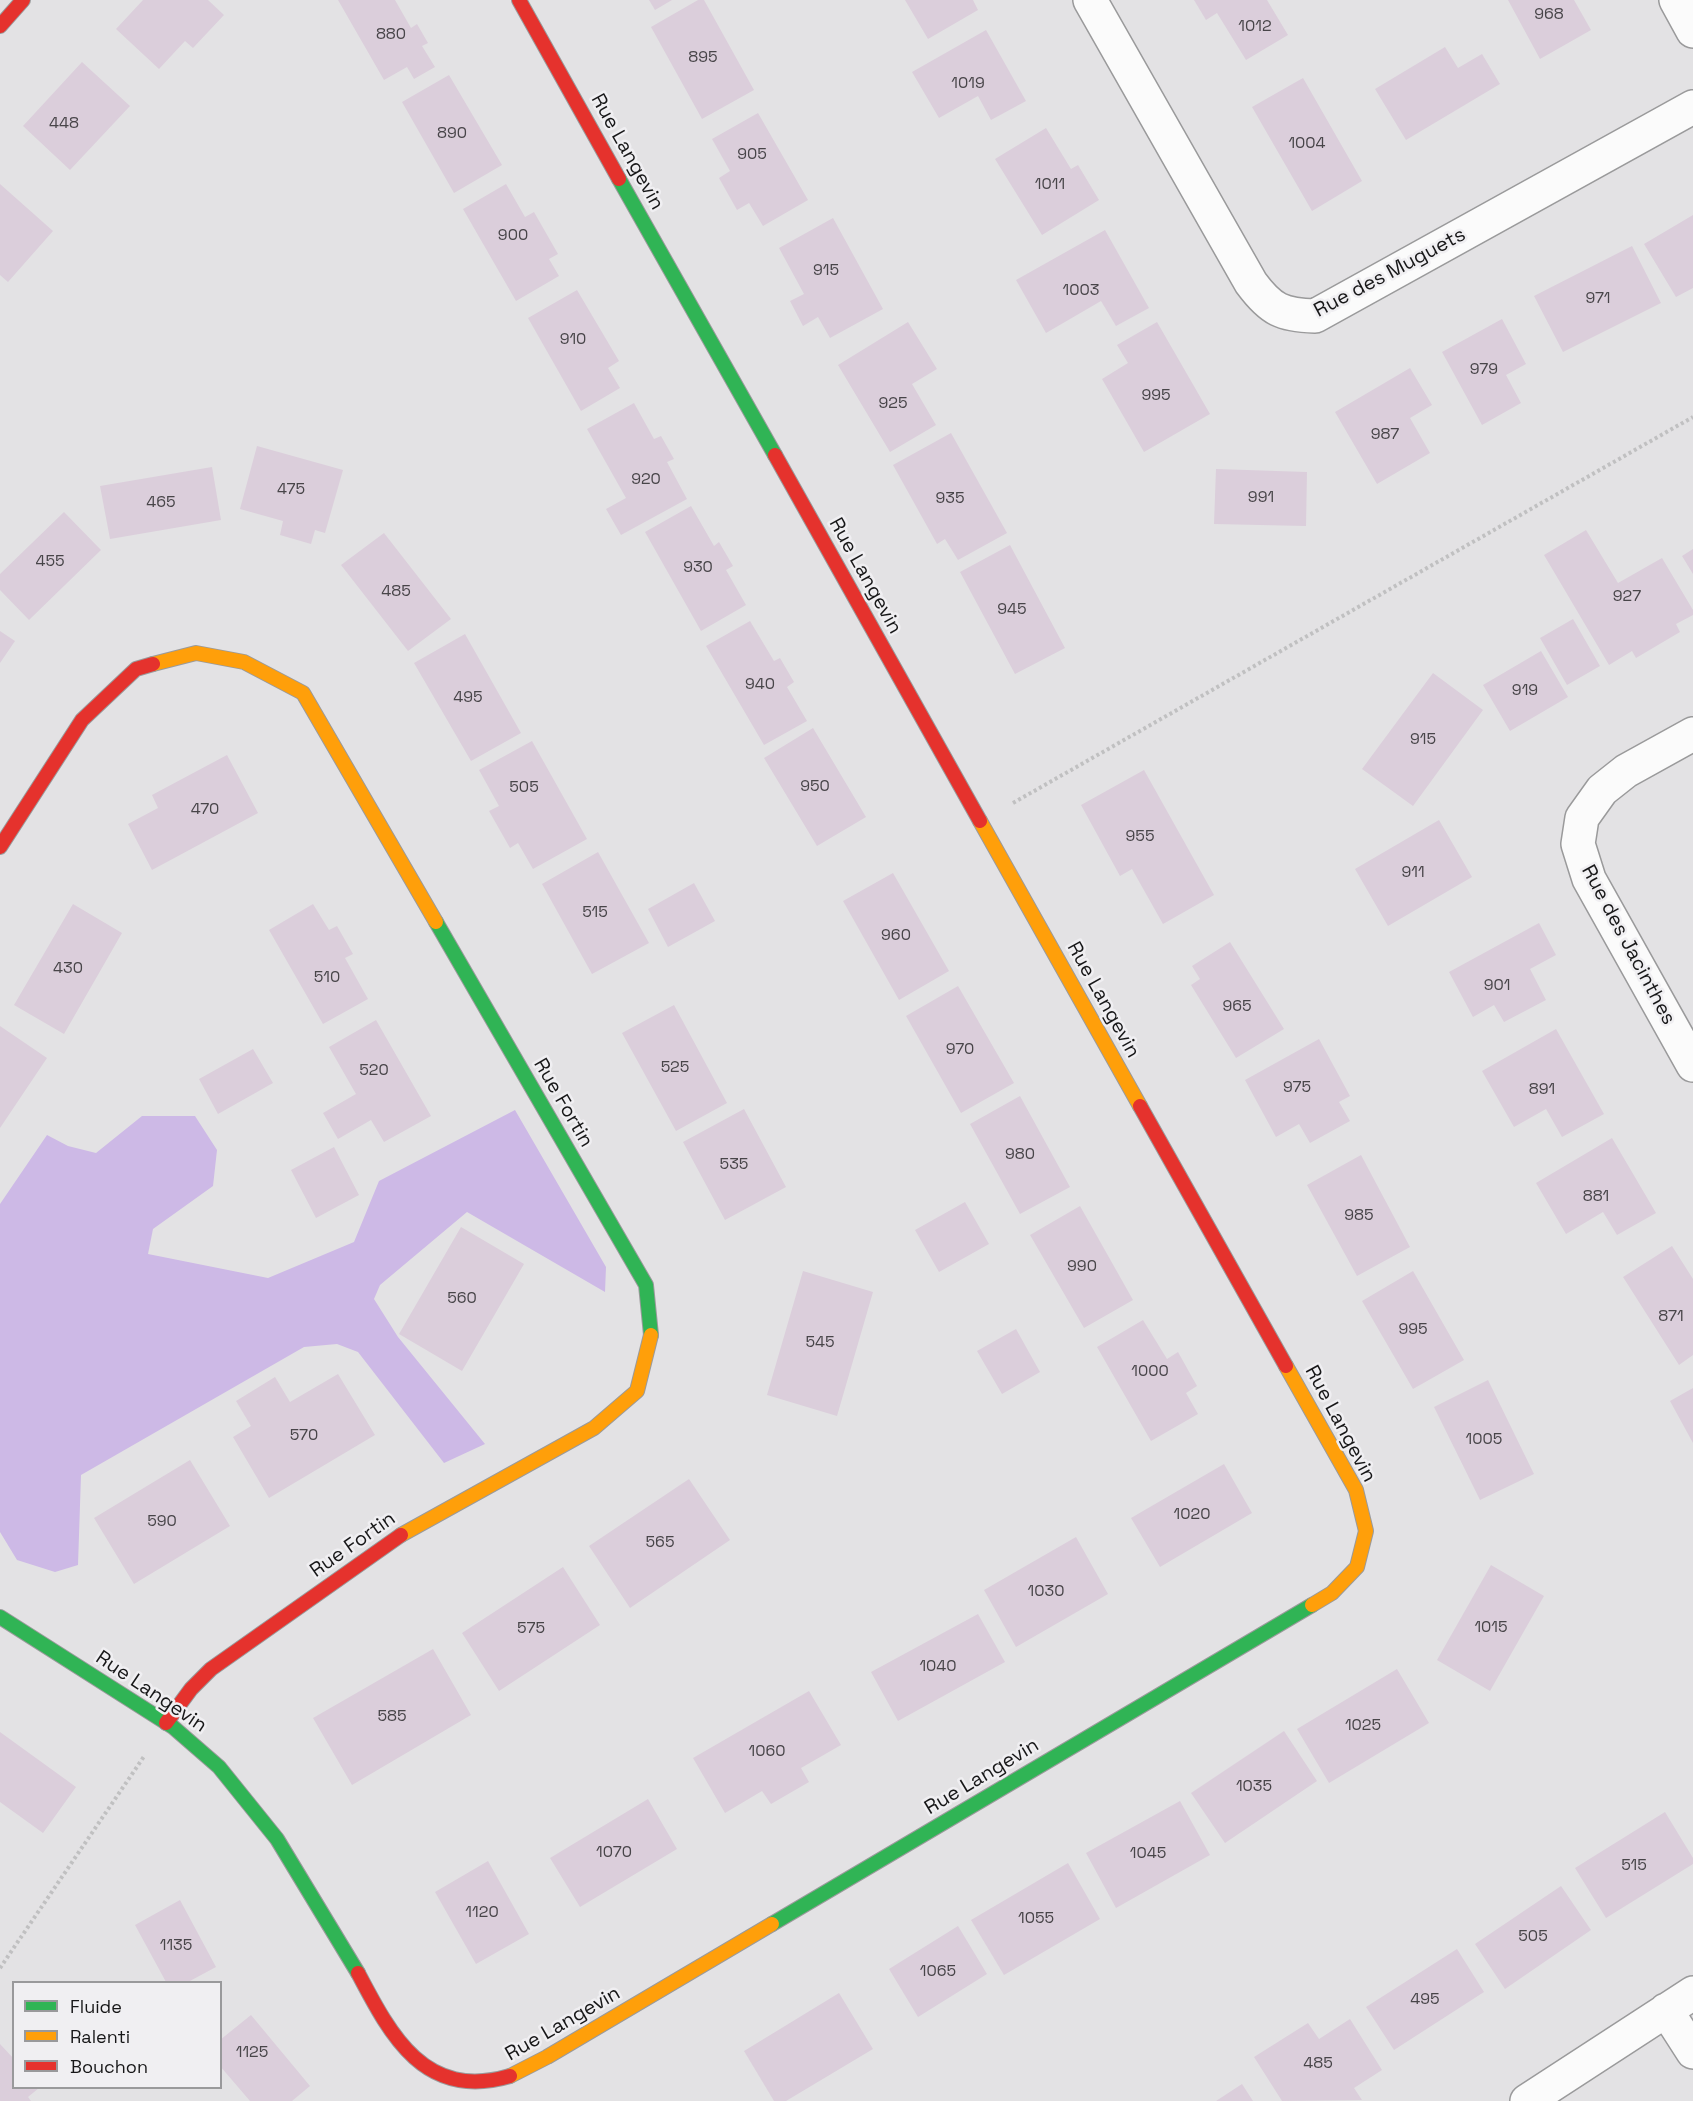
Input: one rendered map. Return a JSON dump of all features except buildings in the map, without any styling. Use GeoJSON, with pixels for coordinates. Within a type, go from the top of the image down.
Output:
{"type":"FeatureCollection","features":[{"type":"Feature","properties":{"kind":"street"},"geometry":{"type":"LineString","coordinates":[[0,26],[23,0]]}},
{"type":"Feature","properties":{"kind":"street","name":"Rue Langevin"},"geometry":{"type":"LineString","coordinates":[[0,1617],[196,1744],[232,1781],[263,1822],[322,1910],[390,2029],[415,2062],[441,2080],[471,2086],[502,2081],[557,2051],[1332,1593],[1357,1567],[1366,1531],[1356,1490],[519,0]]}},
{"type":"Feature","properties":{"kind":"street","name":"Rue des Muguets"},"geometry":{"type":"LineString","coordinates":[[1090,0],[1251,283],[1266,304],[1291,315],[1315,316],[1693,107]]}},
{"type":"Feature","properties":{"kind":"street"},"geometry":{"type":"LineString","coordinates":[[1676,0],[1693,31]]}},
{"type":"Feature","properties":{"kind":"street","name":"Rue Fortin"},"geometry":{"type":"LineString","coordinates":[[0,847],[82,720],[136,669],[196,653],[244,662],[303,693],[646,1285],[651,1337],[637,1391],[594,1428],[415,1525],[257,1635],[198,1683],[166,1723]]}},
{"type":"Feature","properties":{"kind":"street","name":"Rue des Jacinthes"},"geometry":{"type":"LineString","coordinates":[[1693,734],[1626,771],[1602,790],[1582,819],[1578,844],[1589,879],[1693,1065]]}},
{"type":"Feature","properties":{"kind":"street"},"geometry":{"type":"LineString","coordinates":[[1527,2101],[1693,1993]]}},
{"type":"Feature","properties":{"kind":"street"},"geometry":{"type":"LineString","coordinates":[[1666,2010],[1693,2052]]}},
{"type":"Feature","properties":{"kind":"path"},"geometry":{"type":"LineString","coordinates":[[981,821],[1693,417]]}},
{"type":"Feature","properties":{"kind":"path"},"geometry":{"type":"LineString","coordinates":[[0,1968],[166,1723]]}},
{"type":"Feature","properties":{"kind":"shaded area"},"geometry":{"type":"Polygon","coordinates":[[[515,1110],[606,1267],[605,1292],[467,1212],[380,1285],[374,1299],[398,1337],[485,1444],[444,1463],[358,1352],[337,1344],[304,1347],[81,1475],[78,1565],[55,1572],[17,1560],[0,1532],[0,1204],[47,1135],[68,1146],[96,1153],[142,1116],[195,1116],[217,1150],[213,1186],[153,1229],[148,1254],[268,1278],[354,1242],[379,1181],[515,1110]]]}},
{"type":"Feature","properties":{"kind":"traffic: fast"},"geometry":{"type":"LineString","coordinates":[[619,179],[775,455]]}},
{"type":"Feature","properties":{"kind":"traffic: fast"},"geometry":{"type":"LineString","coordinates":[[436,922],[646,1285],[651,1335]]}},
{"type":"Feature","properties":{"kind":"traffic: fast"},"geometry":{"type":"LineString","coordinates":[[772,1924],[1312,1605]]}},
{"type":"Feature","properties":{"kind":"traffic: fast"},"geometry":{"type":"LineString","coordinates":[[0,1617],[173,1727],[219,1767],[277,1839],[358,1973]]}},
{"type":"Feature","properties":{"kind":"traffic: slow"},"geometry":{"type":"LineString","coordinates":[[153,664],[196,653],[244,662],[303,693],[436,922]]}},
{"type":"Feature","properties":{"kind":"traffic: slow"},"geometry":{"type":"LineString","coordinates":[[980,821],[1140,1106]]}},
{"type":"Feature","properties":{"kind":"traffic: slow"},"geometry":{"type":"LineString","coordinates":[[401,1535],[594,1428],[637,1391],[651,1335]]}},
{"type":"Feature","properties":{"kind":"traffic: slow"},"geometry":{"type":"LineString","coordinates":[[1286,1366],[1356,1490],[1366,1531],[1357,1567],[1332,1593],[1312,1605]]}},
{"type":"Feature","properties":{"kind":"traffic: slow"},"geometry":{"type":"LineString","coordinates":[[510,2076],[547,2057],[772,1924]]}},
{"type":"Feature","properties":{"kind":"traffic: jam"},"geometry":{"type":"LineString","coordinates":[[0,26],[23,0]]}},
{"type":"Feature","properties":{"kind":"traffic: jam"},"geometry":{"type":"LineString","coordinates":[[519,0],[619,179]]}},
{"type":"Feature","properties":{"kind":"traffic: jam"},"geometry":{"type":"LineString","coordinates":[[775,455],[980,821]]}},
{"type":"Feature","properties":{"kind":"traffic: jam"},"geometry":{"type":"LineString","coordinates":[[0,847],[82,720],[136,669],[153,664]]}},
{"type":"Feature","properties":{"kind":"traffic: jam"},"geometry":{"type":"LineString","coordinates":[[1140,1106],[1286,1366]]}},
{"type":"Feature","properties":{"kind":"traffic: jam"},"geometry":{"type":"LineString","coordinates":[[166,1723],[191,1689],[211,1669],[401,1535]]}},
{"type":"Feature","properties":{"kind":"traffic: jam"},"geometry":{"type":"LineString","coordinates":[[358,1973],[398,2040],[414,2058],[433,2071],[455,2079],[480,2081],[510,2076]]}}]}
